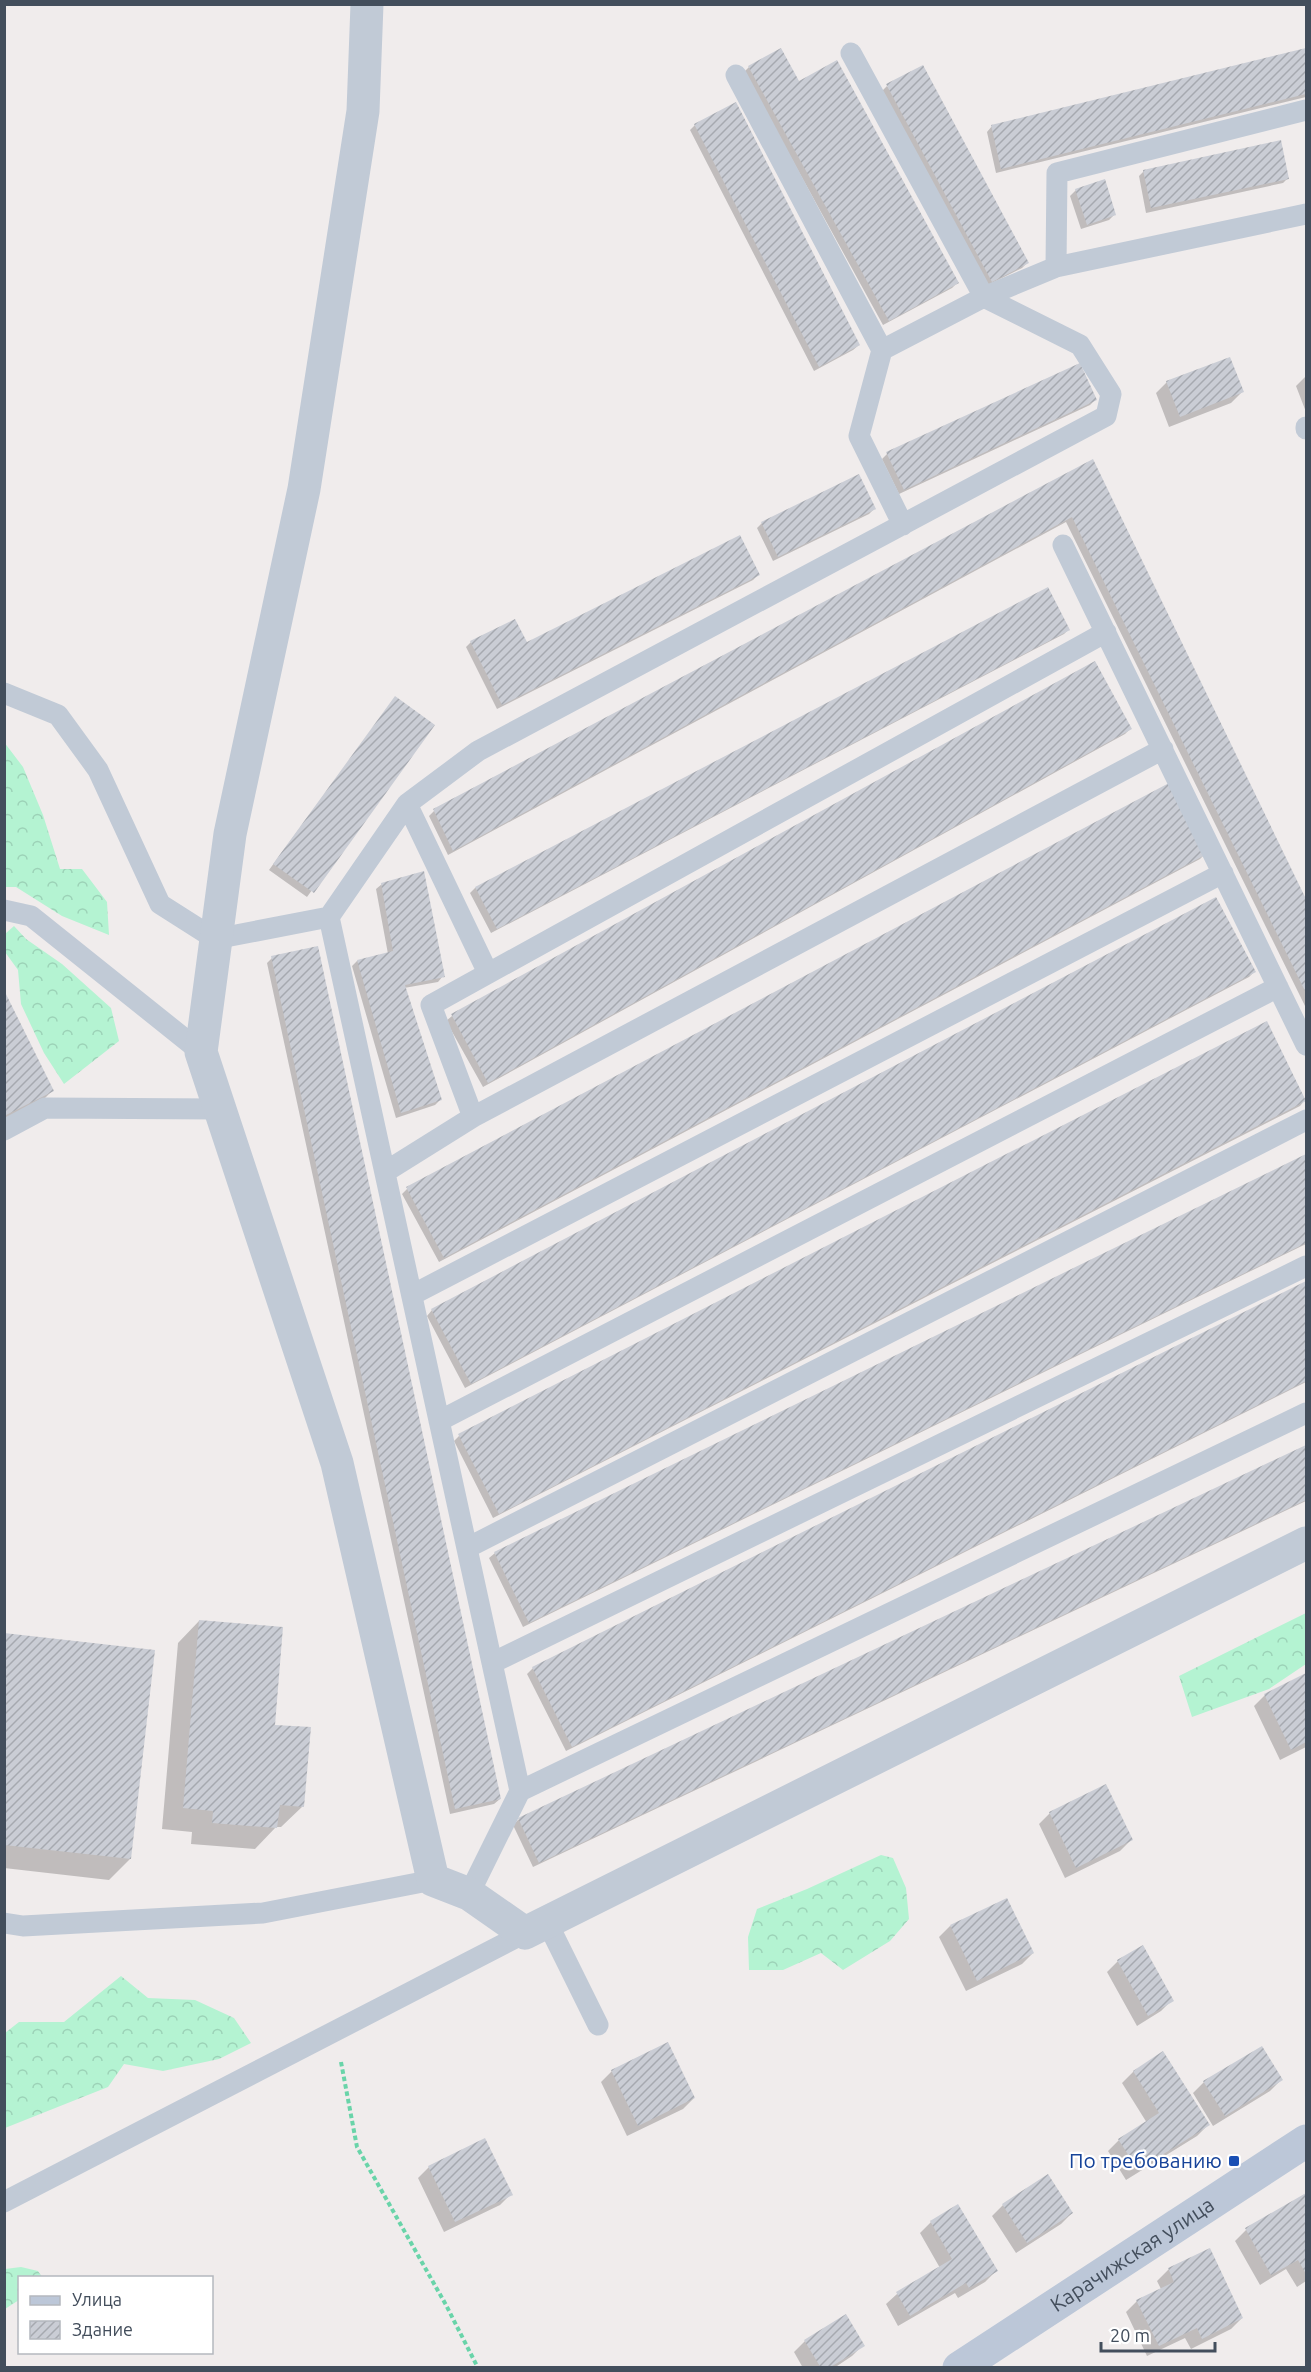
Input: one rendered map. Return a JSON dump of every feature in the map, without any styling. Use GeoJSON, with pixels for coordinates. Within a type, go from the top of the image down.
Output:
{"type":"FeatureCollection","features":[{"type":"Feature","properties":{"kind":"main road","name":"Карачижская улица"},"geometry":{"type":"LineString","coordinates":[[959,2367],[1306,2141]]}},
{"type":"Feature","properties":{"kind":"street"},"geometry":{"type":"LineString","coordinates":[[367,4],[363,111],[304,489],[230,834],[201,1052],[337,1463],[433,1880],[469,1894],[536,1928],[1306,1543]]}},
{"type":"Feature","properties":{"kind":"lane"},"geometry":{"type":"LineString","coordinates":[[4,693],[58,715],[98,770],[160,904],[215,939],[329,917],[408,804],[478,751],[1106,416],[1111,394],[1080,345],[984,297],[851,53]]}},
{"type":"Feature","properties":{"kind":"lane"},"geometry":{"type":"LineString","coordinates":[[736,75],[882,350],[859,436],[903,525]]}},
{"type":"Feature","properties":{"kind":"lane"},"geometry":{"type":"LineString","coordinates":[[1056,267],[1057,173],[1306,110]]}},
{"type":"Feature","properties":{"kind":"lane"},"geometry":{"type":"LineString","coordinates":[[882,350],[984,297],[1056,267],[1306,214]]}},
{"type":"Feature","properties":{"kind":"lane"},"geometry":{"type":"LineString","coordinates":[[1064,545],[1306,1045]]}},
{"type":"Feature","properties":{"kind":"lane"},"geometry":{"type":"LineString","coordinates":[[473,1117],[431,1005],[1106,632]]}},
{"type":"Feature","properties":{"kind":"lane"},"geometry":{"type":"LineString","coordinates":[[385,1172],[473,1117],[1163,749]]}},
{"type":"Feature","properties":{"kind":"lane"},"geometry":{"type":"LineString","coordinates":[[408,804],[488,973]]}},
{"type":"Feature","properties":{"kind":"lane"},"geometry":{"type":"LineString","coordinates":[[412,1295],[1223,873]]}},
{"type":"Feature","properties":{"kind":"lane"},"geometry":{"type":"LineString","coordinates":[[4,910],[32,916],[201,1052]]}},
{"type":"Feature","properties":{"kind":"lane"},"geometry":{"type":"LineString","coordinates":[[329,917],[520,1791]]}},
{"type":"Feature","properties":{"kind":"lane"},"geometry":{"type":"LineString","coordinates":[[440,1421],[1278,987]]}},
{"type":"Feature","properties":{"kind":"lane"},"geometry":{"type":"LineString","coordinates":[[4,1130],[45,1108],[219,1109]]}},
{"type":"Feature","properties":{"kind":"lane"},"geometry":{"type":"LineString","coordinates":[[467,1548],[1306,1120]]}},
{"type":"Feature","properties":{"kind":"lane"},"geometry":{"type":"LineString","coordinates":[[492,1663],[1306,1266]]}},
{"type":"Feature","properties":{"kind":"lane"},"geometry":{"type":"LineString","coordinates":[[469,1894],[520,1791],[1306,1413]]}},
{"type":"Feature","properties":{"kind":"lane"},"geometry":{"type":"LineString","coordinates":[[4,1923],[23,1926],[263,1913],[433,1880]]}},
{"type":"Feature","properties":{"kind":"lane"},"geometry":{"type":"LineString","coordinates":[[4,2202],[536,1928],[598,2025]]}},
{"type":"Feature","properties":{"kind":"path"},"geometry":{"type":"LineString","coordinates":[[344,2027],[341,2066],[357,2147],[446,2305],[478,2367]]}},
{"type":"Feature","properties":{"kind":"green space"},"geometry":{"type":"Polygon","coordinates":[[[4,742],[23,767],[43,815],[60,869],[82,869],[107,902],[109,935],[62,916],[16,887],[5,887],[4,742]]]}},
{"type":"Feature","properties":{"kind":"green space"},"geometry":{"type":"Polygon","coordinates":[[[14,926],[26,939],[62,964],[111,1008],[119,1041],[64,1084],[44,1053],[21,1004],[18,970],[5,952],[5,934],[14,926]]]}},
{"type":"Feature","properties":{"kind":"green space"},"geometry":{"type":"Polygon","coordinates":[[[1306,1613],[1306,1664],[1269,1689],[1192,1717],[1179,1676],[1306,1613]]]}},
{"type":"Feature","properties":{"kind":"green space"},"geometry":{"type":"Polygon","coordinates":[[[881,1855],[893,1858],[906,1888],[909,1919],[890,1941],[843,1970],[821,1953],[783,1970],[749,1970],[748,1937],[757,1909],[881,1855]]]}},
{"type":"Feature","properties":{"kind":"green space"},"geometry":{"type":"Polygon","coordinates":[[[121,1976],[148,1998],[195,2000],[234,2018],[251,2043],[219,2059],[163,2071],[124,2064],[108,2087],[5,2128],[5,2033],[19,2022],[64,2022],[121,1976]]]}},
{"type":"Feature","properties":{"kind":"green space"},"geometry":{"type":"Polygon","coordinates":[[[21,2267],[38,2271],[41,2276],[18,2276],[18,2301],[5,2309],[5,2269],[21,2267]]]}},
{"type":"Feature","properties":{"kind":"building"},"geometry":{"type":"Polygon","coordinates":[[[781,48],[799,81],[837,60],[959,283],[889,321],[748,66],[781,48]]]}},
{"type":"Feature","properties":{"kind":"building"},"geometry":{"type":"Polygon","coordinates":[[[1306,48],[1306,94],[1001,169],[991,125],[1306,48]]]}},
{"type":"Feature","properties":{"kind":"building"},"geometry":{"type":"Polygon","coordinates":[[[923,65],[1029,263],[992,282],[886,84],[923,65]]]}},
{"type":"Feature","properties":{"kind":"building"},"geometry":{"type":"Polygon","coordinates":[[[736,102],[860,345],[819,367],[694,124],[736,102]]]}},
{"type":"Feature","properties":{"kind":"building"},"geometry":{"type":"Polygon","coordinates":[[[1281,140],[1289,179],[1151,208],[1143,170],[1281,140]]]}},
{"type":"Feature","properties":{"kind":"building"},"geometry":{"type":"Polygon","coordinates":[[[1105,179],[1116,215],[1087,225],[1075,189],[1105,179]]]}},
{"type":"Feature","properties":{"kind":"building"},"geometry":{"type":"Polygon","coordinates":[[[1230,357],[1244,392],[1180,417],[1166,381],[1230,357]]]}},
{"type":"Feature","properties":{"kind":"building"},"geometry":{"type":"Polygon","coordinates":[[[1080,363],[1097,400],[904,490],[886,452],[1080,363]]]}},
{"type":"Feature","properties":{"kind":"building"},"geometry":{"type":"Polygon","coordinates":[[[1093,459],[1306,899],[1306,993],[1072,517],[453,851],[433,809],[1093,459]]]}},
{"type":"Feature","properties":{"kind":"building"},"geometry":{"type":"Polygon","coordinates":[[[859,474],[876,509],[778,557],[761,522],[859,474]]]}},
{"type":"Feature","properties":{"kind":"building"},"geometry":{"type":"Polygon","coordinates":[[[740,535],[760,575],[502,705],[470,641],[515,619],[527,642],[740,535]]]}},
{"type":"Feature","properties":{"kind":"building"},"geometry":{"type":"Polygon","coordinates":[[[1048,587],[1070,630],[497,929],[475,887],[1048,587]]]}},
{"type":"Feature","properties":{"kind":"building"},"geometry":{"type":"Polygon","coordinates":[[[1095,661],[1132,729],[488,1083],[451,1014],[1095,661]]]}},
{"type":"Feature","properties":{"kind":"building"},"geometry":{"type":"Polygon","coordinates":[[[395,696],[435,725],[314,893],[273,864],[395,696]]]}},
{"type":"Feature","properties":{"kind":"building"},"geometry":{"type":"Polygon","coordinates":[[[1169,783],[1207,854],[444,1258],[406,1187],[1169,783]]]}},
{"type":"Feature","properties":{"kind":"building"},"geometry":{"type":"Polygon","coordinates":[[[424,871],[445,977],[405,985],[442,1100],[401,1113],[357,960],[393,951],[381,883],[424,871]]]}},
{"type":"Feature","properties":{"kind":"building"},"geometry":{"type":"Polygon","coordinates":[[[1216,897],[1256,972],[471,1384],[431,1309],[1216,897]]]}},
{"type":"Feature","properties":{"kind":"building"},"geometry":{"type":"Polygon","coordinates":[[[318,946],[501,1799],[455,1809],[271,956],[318,946]]]}},
{"type":"Feature","properties":{"kind":"building"},"geometry":{"type":"Polygon","coordinates":[[[4,990],[54,1091],[6,1115],[4,1113],[4,990]]]}},
{"type":"Feature","properties":{"kind":"building"},"geometry":{"type":"Polygon","coordinates":[[[1267,1021],[1306,1101],[499,1514],[458,1434],[1267,1021]]]}},
{"type":"Feature","properties":{"kind":"building"},"geometry":{"type":"Polygon","coordinates":[[[1306,1154],[1306,1243],[529,1623],[494,1552],[1306,1154]]]}},
{"type":"Feature","properties":{"kind":"building"},"geometry":{"type":"Polygon","coordinates":[[[1306,1281],[1306,1381],[572,1747],[532,1667],[1306,1281]]]}},
{"type":"Feature","properties":{"kind":"building"},"geometry":{"type":"Polygon","coordinates":[[[1306,1445],[1306,1500],[539,1863],[518,1818],[1306,1445]]]}},
{"type":"Feature","properties":{"kind":"building"},"geometry":{"type":"Polygon","coordinates":[[[199,1620],[283,1627],[275,1725],[311,1727],[304,1807],[280,1805],[277,1828],[212,1823],[213,1811],[183,1808],[199,1620]]]}},
{"type":"Feature","properties":{"kind":"building"},"geometry":{"type":"Polygon","coordinates":[[[4,1633],[155,1650],[131,1859],[4,1845],[4,1633]]]}},
{"type":"Feature","properties":{"kind":"building"},"geometry":{"type":"Polygon","coordinates":[[[1306,1673],[1306,1742],[1291,1750],[1264,1694],[1306,1673]]]}},
{"type":"Feature","properties":{"kind":"building"},"geometry":{"type":"Polygon","coordinates":[[[1106,1784],[1133,1840],[1076,1868],[1049,1812],[1106,1784]]]}},
{"type":"Feature","properties":{"kind":"building"},"geometry":{"type":"Polygon","coordinates":[[[1007,1898],[1034,1953],[977,1981],[950,1925],[1007,1898]]]}},
{"type":"Feature","properties":{"kind":"building"},"geometry":{"type":"Polygon","coordinates":[[[1143,1945],[1174,2001],[1148,2016],[1117,1960],[1143,1945]]]}},
{"type":"Feature","properties":{"kind":"building"},"geometry":{"type":"Polygon","coordinates":[[[668,2042],[695,2098],[638,2126],[611,2070],[668,2042]]]}},
{"type":"Feature","properties":{"kind":"building"},"geometry":{"type":"Polygon","coordinates":[[[1262,2046],[1283,2080],[1225,2116],[1203,2081],[1262,2046]]]}},
{"type":"Feature","properties":{"kind":"building"},"geometry":{"type":"Polygon","coordinates":[[[1163,2051],[1210,2125],[1138,2170],[1118,2139],[1159,2113],[1133,2071],[1163,2051]]]}},
{"type":"Feature","properties":{"kind":"building"},"geometry":{"type":"Polygon","coordinates":[[[485,2138],[513,2195],[455,2222],[428,2166],[485,2138]]]}},
{"type":"Feature","properties":{"kind":"building"},"geometry":{"type":"Polygon","coordinates":[[[1048,2174],[1073,2213],[1027,2243],[1002,2204],[1048,2174]]]}},
{"type":"Feature","properties":{"kind":"building"},"geometry":{"type":"Polygon","coordinates":[[[1306,2193],[1306,2274],[1298,2260],[1271,2275],[1245,2228],[1306,2193]]]}},
{"type":"Feature","properties":{"kind":"building"},"geometry":{"type":"Polygon","coordinates":[[[958,2204],[998,2271],[969,2288],[966,2283],[910,2316],[896,2292],[952,2259],[930,2221],[958,2204]]]}},
{"type":"Feature","properties":{"kind":"building"},"geometry":{"type":"Polygon","coordinates":[[[1210,2248],[1243,2318],[1202,2339],[1197,2328],[1159,2346],[1136,2300],[1174,2282],[1168,2268],[1210,2248]]]}},
{"type":"Feature","properties":{"kind":"building"},"geometry":{"type":"Polygon","coordinates":[[[846,2314],[865,2346],[829,2368],[821,2368],[804,2340],[846,2314]]]}},
{"type":"Feature","properties":{"kind":"place","name":"По требованию"},"geometry":{"type":"Point","coordinates":[1234,2161]}}]}
